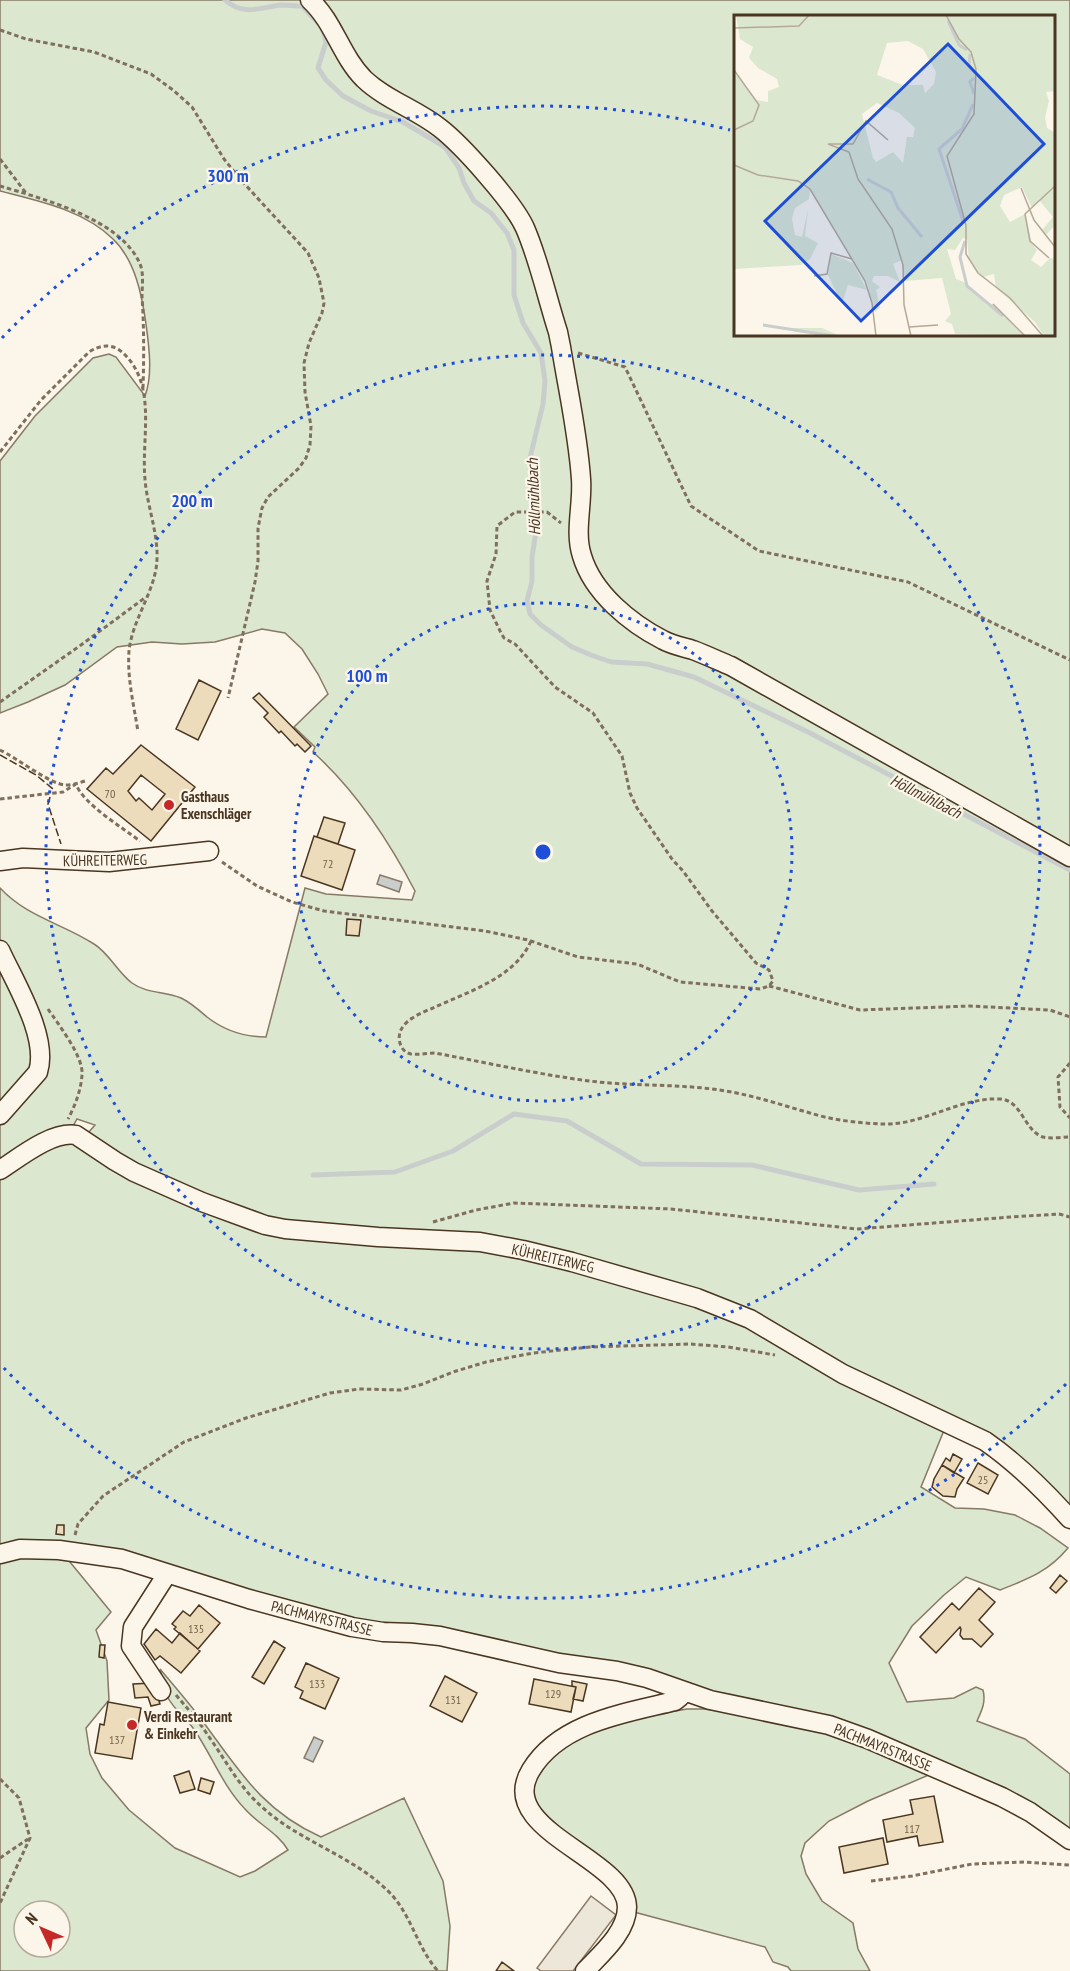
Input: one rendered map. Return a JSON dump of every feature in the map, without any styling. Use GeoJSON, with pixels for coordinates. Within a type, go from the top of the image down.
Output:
{"type":"FeatureCollection","features":[{"type":"Feature","properties":{"kind":"street"},"geometry":{"type":"LineString","coordinates":[[310,0],[328,22],[353,66],[363,78],[399,105],[423,116],[440,128],[455,141],[516,210],[525,228],[561,347],[579,457],[582,497],[579,537],[582,556],[591,575],[615,606],[631,620],[664,642],[696,651],[731,666],[1070,857]]}},
{"type":"Feature","properties":{"kind":"street","name":"KÜHREITERWEG"},"geometry":{"type":"LineString","coordinates":[[0,861],[23,858],[109,862],[209,851]]}},
{"type":"Feature","properties":{"kind":"street"},"geometry":{"type":"LineString","coordinates":[[0,950],[34,1023],[41,1050],[38,1072],[0,1115]]}},
{"type":"Feature","properties":{"kind":"street","name":"KÜHREITERWEG"},"geometry":{"type":"LineString","coordinates":[[0,1170],[54,1137],[76,1135],[134,1172],[202,1202],[265,1225],[285,1229],[378,1237],[490,1244],[601,1269],[697,1298],[750,1318],[843,1374],[985,1441],[1004,1454],[1032,1479],[1070,1519]]}},
{"type":"Feature","properties":{"kind":"street","name":"PACHMAYRSTRASSE"},"geometry":{"type":"LineString","coordinates":[[0,1554],[20,1549],[75,1552],[122,1559],[267,1604],[352,1627],[383,1632],[440,1636],[559,1663],[647,1678],[681,1691],[739,1708],[829,1725],[868,1739],[1002,1797],[1030,1812],[1070,1840]]}},
{"type":"Feature","properties":{"kind":"street"},"geometry":{"type":"LineString","coordinates":[[165,1690],[131,1646],[133,1627],[167,1574]]}},
{"type":"Feature","properties":{"kind":"street"},"geometry":{"type":"LineString","coordinates":[[585,1971],[620,1931],[627,1907],[624,1896],[608,1875],[545,1827],[527,1803],[524,1791],[527,1776],[537,1761],[572,1733],[597,1722],[675,1701],[680,1697],[681,1691]]}},
{"type":"Feature","properties":{"kind":"path"},"geometry":{"type":"LineString","coordinates":[[0,30],[26,39],[94,52],[150,74],[173,90],[192,107],[224,159],[240,179],[308,253],[319,278],[324,303],[304,363],[311,426],[310,445],[306,458],[299,468],[268,497],[262,508],[258,528],[258,561],[255,582],[228,698]]}},
{"type":"Feature","properties":{"kind":"path"},"geometry":{"type":"LineString","coordinates":[[0,159],[27,194]]}},
{"type":"Feature","properties":{"kind":"path"},"geometry":{"type":"LineString","coordinates":[[0,186],[96,221],[121,238],[134,252],[141,267],[143,391],[146,409],[145,477],[158,551],[156,571],[129,648],[130,694],[138,732]]}},
{"type":"Feature","properties":{"kind":"path"},"geometry":{"type":"LineString","coordinates":[[0,452],[41,400],[89,352],[97,347],[105,345],[120,351],[136,373],[143,391]]}},
{"type":"Feature","properties":{"kind":"path"},"geometry":{"type":"LineString","coordinates":[[561,347],[625,367],[691,506],[759,551],[908,582],[1070,660]]}},
{"type":"Feature","properties":{"kind":"path"},"geometry":{"type":"LineString","coordinates":[[547,512],[515,512],[497,526],[496,554],[487,581],[490,610],[504,638],[515,644],[555,687],[593,713],[622,756],[630,793],[637,808],[712,911],[756,963],[769,970],[773,981],[769,986]]}},
{"type":"Feature","properties":{"kind":"path"},"geometry":{"type":"LineString","coordinates":[[0,702],[147,596]]}},
{"type":"Feature","properties":{"kind":"path"},"geometry":{"type":"LineString","coordinates":[[0,750],[55,783],[66,785],[85,781]]}},
{"type":"Feature","properties":{"kind":"path"},"geometry":{"type":"LineString","coordinates":[[0,799],[63,792],[76,784]]}},
{"type":"Feature","properties":{"kind":"path"},"geometry":{"type":"LineString","coordinates":[[76,784],[79,791],[94,806],[144,843]]}},
{"type":"Feature","properties":{"kind":"path"},"geometry":{"type":"LineString","coordinates":[[209,851],[232,870],[257,886],[307,907],[404,922],[471,929],[531,941],[578,957],[637,964],[680,982],[760,988],[769,986],[860,1010],[970,1006],[1050,1010],[1070,1017]]}},
{"type":"Feature","properties":{"kind":"path"},"geometry":{"type":"LineString","coordinates":[[531,941],[525,955],[494,979],[416,1016],[402,1028],[399,1039],[401,1048],[410,1054],[435,1053],[583,1081],[726,1091],[772,1101],[811,1114],[884,1124],[921,1119],[982,1100],[1004,1099],[1014,1105],[1033,1131],[1043,1137],[1070,1137]]}},
{"type":"Feature","properties":{"kind":"path"},"geometry":{"type":"LineString","coordinates":[[1070,1063],[1058,1077],[1060,1107],[1070,1118]]}},
{"type":"Feature","properties":{"kind":"path"},"geometry":{"type":"LineString","coordinates":[[426,1224],[476,1210],[514,1203],[671,1209],[857,1229],[1020,1216],[1059,1214],[1070,1217]]}},
{"type":"Feature","properties":{"kind":"path"},"geometry":{"type":"LineString","coordinates":[[75,1552],[78,1524],[103,1496],[154,1460],[184,1442],[246,1418],[330,1393],[358,1389],[401,1390],[486,1362],[533,1353],[590,1347],[699,1345],[728,1347],[780,1356]]}},
{"type":"Feature","properties":{"kind":"path"},"geometry":{"type":"LineString","coordinates":[[165,1690],[207,1733],[239,1780],[261,1806],[290,1829],[367,1874],[391,1894],[406,1913],[438,1971]]}},
{"type":"Feature","properties":{"kind":"path"},"geometry":{"type":"LineString","coordinates":[[0,1779],[19,1798],[30,1838],[0,1903]]}},
{"type":"Feature","properties":{"kind":"path"},"geometry":{"type":"LineString","coordinates":[[0,1858],[30,1838]]}},
{"type":"Feature","properties":{"kind":"path"},"geometry":{"type":"LineString","coordinates":[[871,1881],[912,1876],[972,1864],[1024,1862],[1070,1865]]}},
{"type":"Feature","properties":{"kind":"green space"},"geometry":{"type":"Polygon","coordinates":[[[0,0],[1070,0],[1070,1512],[949,1418],[921,1487],[955,1508],[984,1509],[1015,1515],[1040,1528],[1068,1548],[1045,1569],[1000,1590],[966,1577],[912,1626],[889,1663],[907,1702],[954,1698],[976,1687],[983,1690],[984,1702],[977,1721],[1025,1739],[1070,1774],[1070,1831],[924,1754],[863,1728],[369,1624],[134,1555],[101,1547],[66,1544],[65,1556],[111,1612],[96,1630],[107,1661],[109,1700],[86,1728],[90,1754],[102,1778],[129,1810],[175,1848],[240,1877],[255,1871],[288,1850],[237,1800],[200,1738],[169,1700],[164,1690],[160,1669],[254,1789],[283,1815],[301,1827],[321,1837],[404,1798],[443,1881],[450,1926],[447,1971],[0,1971],[0,888],[21,906],[94,944],[127,979],[138,987],[181,998],[214,1022],[228,1029],[250,1036],[266,1037],[305,888],[326,894],[412,900],[415,891],[394,853],[357,799],[313,752],[315,747],[294,727],[328,694],[302,649],[285,633],[262,629],[215,642],[182,644],[152,642],[117,647],[65,685],[0,713],[0,461],[35,416],[93,358],[109,354],[116,357],[145,396],[149,379],[150,360],[142,301],[127,257],[121,247],[101,229],[60,208],[0,191],[0,0]],[[77,1119],[66,1139],[80,1142],[95,1125],[77,1119]]]}},
{"type":"Feature","properties":{"kind":"green space"},"geometry":{"type":"Polygon","coordinates":[[[687,1709],[706,1709],[769,1719],[819,1730],[861,1743],[931,1774],[868,1801],[829,1821],[805,1843],[801,1856],[806,1874],[822,1901],[853,1923],[858,1949],[870,1971],[791,1971],[788,1967],[773,1962],[765,1947],[634,1912],[536,1806],[532,1781],[539,1768],[569,1740],[613,1722],[687,1709]]]}},
{"type":"Feature","properties":{"kind":"shaded area"},"geometry":{"type":"Polygon","coordinates":[[[380,875],[402,882],[399,892],[377,884],[380,875]]]}},
{"type":"Feature","properties":{"kind":"shaded area"},"geometry":{"type":"Polygon","coordinates":[[[314,1737],[323,1741],[313,1762],[304,1758],[314,1737]]]}},
{"type":"Feature","properties":{"kind":"shaded area"},"geometry":{"type":"Polygon","coordinates":[[[591,1896],[616,1915],[573,1971],[541,1971],[537,1968],[591,1896]]]}},
{"type":"Feature","properties":{"kind":"building"},"geometry":{"type":"Polygon","coordinates":[[[199,680],[221,691],[198,740],[176,729],[199,680]]]}},
{"type":"Feature","properties":{"kind":"building"},"geometry":{"type":"Polygon","coordinates":[[[259,693],[311,746],[305,752],[297,744],[295,746],[281,731],[279,733],[264,717],[268,713],[253,698],[259,693]]]}},
{"type":"Feature","properties":{"kind":"building"},"geometry":{"type":"Polygon","coordinates":[[[141,745],[195,787],[151,841],[87,789],[106,768],[113,774],[141,745]],[[141,775],[128,791],[136,801],[139,798],[152,810],[165,794],[141,775]]]}},
{"type":"Feature","properties":{"kind":"building"},"geometry":{"type":"Polygon","coordinates":[[[324,817],[345,823],[338,844],[317,837],[324,817]]]}},
{"type":"Feature","properties":{"kind":"building"},"geometry":{"type":"Polygon","coordinates":[[[314,836],[355,850],[342,890],[301,876],[314,836]]]}},
{"type":"Feature","properties":{"kind":"building"},"geometry":{"type":"Polygon","coordinates":[[[347,919],[361,920],[359,936],[346,935],[347,919]]]}},
{"type":"Feature","properties":{"kind":"building"},"geometry":{"type":"Polygon","coordinates":[[[953,1454],[962,1459],[954,1473],[942,1465],[946,1458],[950,1461],[953,1454]]]}},
{"type":"Feature","properties":{"kind":"building"},"geometry":{"type":"Polygon","coordinates":[[[978,1463],[998,1475],[988,1494],[967,1483],[978,1463]]]}},
{"type":"Feature","properties":{"kind":"building"},"geometry":{"type":"Polygon","coordinates":[[[942,1465],[964,1478],[955,1497],[943,1496],[932,1487],[942,1465]]]}},
{"type":"Feature","properties":{"kind":"building"},"geometry":{"type":"Polygon","coordinates":[[[57,1525],[64,1525],[64,1535],[56,1534],[57,1525]]]}},
{"type":"Feature","properties":{"kind":"building"},"geometry":{"type":"Polygon","coordinates":[[[1060,1575],[1067,1581],[1056,1593],[1050,1588],[1060,1575]]]}},
{"type":"Feature","properties":{"kind":"building"},"geometry":{"type":"Polygon","coordinates":[[[979,1588],[995,1602],[979,1620],[993,1634],[981,1647],[972,1639],[963,1639],[960,1635],[960,1627],[936,1653],[920,1637],[952,1603],[959,1610],[979,1588]]]}},
{"type":"Feature","properties":{"kind":"building"},"geometry":{"type":"Polygon","coordinates":[[[199,1605],[220,1623],[198,1649],[174,1629],[176,1627],[172,1624],[183,1611],[190,1616],[199,1605]]]}},
{"type":"Feature","properties":{"kind":"building"},"geometry":{"type":"Polygon","coordinates":[[[156,1629],[172,1643],[180,1633],[200,1651],[181,1673],[160,1656],[155,1660],[144,1644],[156,1629]]]}},
{"type":"Feature","properties":{"kind":"building"},"geometry":{"type":"Polygon","coordinates":[[[274,1641],[285,1648],[264,1684],[252,1677],[274,1641]]]}},
{"type":"Feature","properties":{"kind":"building"},"geometry":{"type":"Polygon","coordinates":[[[100,1645],[105,1645],[104,1658],[99,1657],[100,1645]]]}},
{"type":"Feature","properties":{"kind":"building"},"geometry":{"type":"Polygon","coordinates":[[[306,1663],[339,1678],[325,1709],[300,1698],[303,1691],[295,1687],[306,1663]]]}},
{"type":"Feature","properties":{"kind":"building"},"geometry":{"type":"Polygon","coordinates":[[[445,1676],[477,1693],[462,1722],[430,1706],[445,1676]]]}},
{"type":"Feature","properties":{"kind":"building"},"geometry":{"type":"Polygon","coordinates":[[[534,1679],[576,1687],[571,1712],[529,1704],[534,1679]]]}},
{"type":"Feature","properties":{"kind":"building"},"geometry":{"type":"Polygon","coordinates":[[[572,1681],[587,1684],[583,1701],[573,1699],[576,1687],[572,1686],[572,1681]]]}},
{"type":"Feature","properties":{"kind":"building"},"geometry":{"type":"Polygon","coordinates":[[[153,1683],[160,1704],[151,1706],[148,1697],[135,1698],[133,1684],[153,1683]]]}},
{"type":"Feature","properties":{"kind":"building"},"geometry":{"type":"Polygon","coordinates":[[[108,1702],[141,1708],[132,1759],[95,1753],[100,1724],[104,1725],[108,1702]]]}},
{"type":"Feature","properties":{"kind":"building"},"geometry":{"type":"Polygon","coordinates":[[[189,1771],[195,1789],[180,1793],[174,1776],[189,1771]]]}},
{"type":"Feature","properties":{"kind":"building"},"geometry":{"type":"Polygon","coordinates":[[[201,1778],[214,1782],[210,1794],[198,1790],[201,1778]]]}},
{"type":"Feature","properties":{"kind":"building"},"geometry":{"type":"Polygon","coordinates":[[[934,1796],[943,1842],[919,1846],[917,1836],[887,1842],[883,1820],[913,1814],[910,1800],[934,1796]]]}},
{"type":"Feature","properties":{"kind":"building"},"geometry":{"type":"Polygon","coordinates":[[[883,1838],[888,1864],[844,1873],[839,1847],[883,1838]]]}},
{"type":"Feature","properties":{"kind":"building"},"geometry":{"type":"Polygon","coordinates":[[[502,1962],[514,1971],[496,1971],[502,1962]]]}},
{"type":"Feature","properties":{"kind":"waterway","name":"Höllmühlbach"},"geometry":{"type":"LineString","coordinates":[[225,0],[246,10],[282,5],[302,6],[318,23]]}},
{"type":"Feature","properties":{"kind":"waterway","name":"Höllmühlbach"},"geometry":{"type":"LineString","coordinates":[[323,31],[326,42],[318,68],[326,80],[343,96],[371,111],[403,122],[445,147],[459,168],[474,201],[491,213],[507,233],[514,250],[514,295],[523,323],[541,353],[545,381],[543,404],[530,458],[536,531],[532,557],[532,581],[527,601],[530,614],[541,625],[572,647],[591,655],[611,662],[647,664],[694,677],[808,732],[1070,870]]}},
{"type":"Feature","properties":{"kind":"waterway"},"geometry":{"type":"LineString","coordinates":[[313,1175],[395,1172],[453,1151],[514,1114],[567,1121],[641,1164],[752,1165],[859,1190],[934,1184]]}},
{"type":"Feature","properties":{"kind":"fence"},"geometry":{"type":"LineString","coordinates":[[0,755],[36,775],[53,789],[52,791]]}},
{"type":"Feature","properties":{"kind":"fence"},"geometry":{"type":"LineString","coordinates":[[50,797],[48,804],[61,844]]}},
{"type":"Feature","properties":{"kind":"place","name":"Gasthaus Exenschläger"},"geometry":{"type":"Point","coordinates":[169,805]}},
{"type":"Feature","properties":{"kind":"place","name":"Verdi Restaurant & Einkehr"},"geometry":{"type":"Point","coordinates":[132,1725]}}]}
